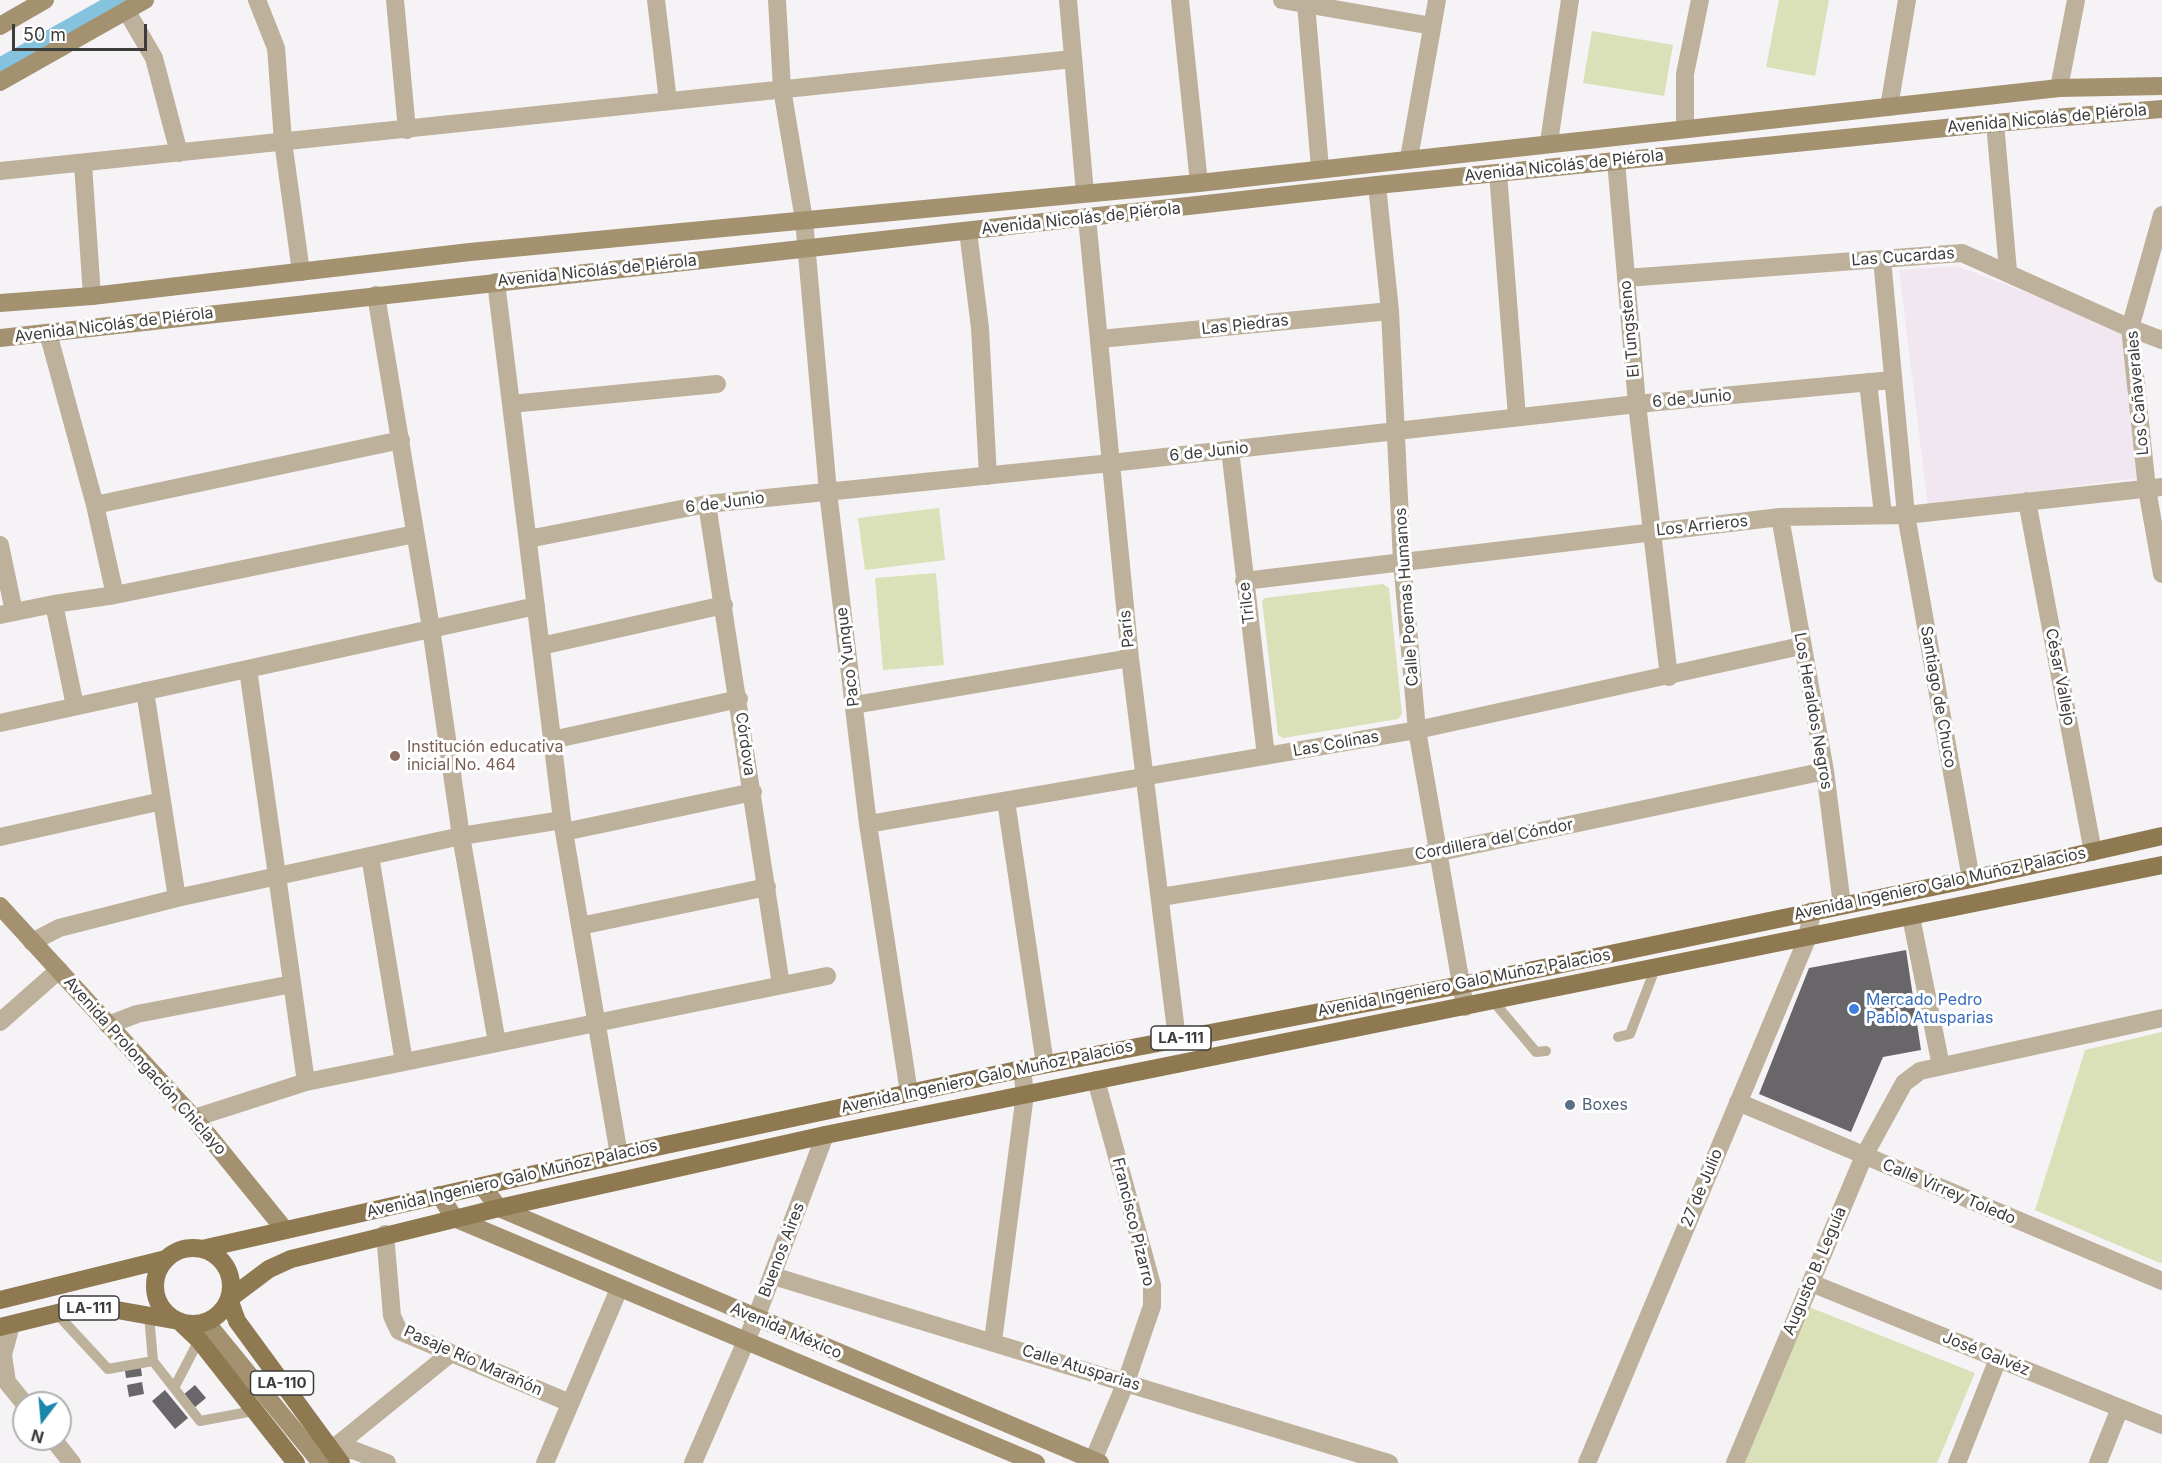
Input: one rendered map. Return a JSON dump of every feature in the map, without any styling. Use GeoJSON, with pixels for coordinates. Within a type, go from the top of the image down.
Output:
{"type":"FeatureCollection","features":[{"type":"Feature","properties":{"kind":"main road","name":"Avenida Ingeniero Galo Muñoz Palacios"},"geometry":{"type":"LineString","coordinates":[[202,1249],[619,1155],[1045,1064],[1461,985],[1971,879],[2162,836]]}},
{"type":"Feature","properties":{"kind":"main road","name":"Avenida Ingeniero Galo Muñoz Palacios"},"geometry":{"type":"LineString","coordinates":[[229,1299],[269,1269],[291,1259],[454,1218],[825,1135],[1807,939],[2162,865]]}},
{"type":"Feature","properties":{"kind":"main road"},"geometry":{"type":"LineString","coordinates":[[166,1259],[177,1252],[202,1249]]}},
{"type":"Feature","properties":{"kind":"main road","name":"LA-110"},"geometry":{"type":"LineString","coordinates":[[202,1249],[218,1258],[229,1274],[231,1286],[229,1299],[237,1321],[330,1459]]}},
{"type":"Feature","properties":{"kind":"main road","name":"LA-110"},"geometry":{"type":"LineString","coordinates":[[166,1259],[155,1281],[160,1305],[199,1341],[297,1463]]}},
{"type":"Feature","properties":{"kind":"main road","name":"LA-111"},"geometry":{"type":"LineString","coordinates":[[0,1300],[166,1259]]}},
{"type":"Feature","properties":{"kind":"main road"},"geometry":{"type":"LineString","coordinates":[[179,1321],[197,1324],[206,1322],[224,1309],[229,1299]]}},
{"type":"Feature","properties":{"kind":"main road","name":"LA-111"},"geometry":{"type":"LineString","coordinates":[[5,1326],[56,1313],[100,1307],[179,1321]]}},
{"type":"Feature","properties":{"kind":"street"},"geometry":{"type":"LineString","coordinates":[[0,26],[45,0]]}},
{"type":"Feature","properties":{"kind":"street"},"geometry":{"type":"LineString","coordinates":[[0,82],[145,0]]}},
{"type":"Feature","properties":{"kind":"street"},"geometry":{"type":"LineString","coordinates":[[257,0],[276,48],[283,141],[300,272]]}},
{"type":"Feature","properties":{"kind":"street"},"geometry":{"type":"LineString","coordinates":[[395,0],[407,130]]}},
{"type":"Feature","properties":{"kind":"street"},"geometry":{"type":"LineString","coordinates":[[656,0],[668,101]]}},
{"type":"Feature","properties":{"kind":"street","name":"Paco Yunque"},"geometry":{"type":"LineString","coordinates":[[777,0],[782,89],[806,235],[828,492],[868,824],[909,1093]]}},
{"type":"Feature","properties":{"kind":"street"},"geometry":{"type":"LineString","coordinates":[[1068,0],[1085,194]]}},
{"type":"Feature","properties":{"kind":"street"},"geometry":{"type":"LineString","coordinates":[[1180,0],[1199,183]]}},
{"type":"Feature","properties":{"kind":"street"},"geometry":{"type":"LineString","coordinates":[[1282,0],[1432,26]]}},
{"type":"Feature","properties":{"kind":"street"},"geometry":{"type":"LineString","coordinates":[[1409,158],[1437,0]]}},
{"type":"Feature","properties":{"kind":"street"},"geometry":{"type":"LineString","coordinates":[[1549,142],[1570,0]]}},
{"type":"Feature","properties":{"kind":"street"},"geometry":{"type":"LineString","coordinates":[[1685,128],[1685,74],[1700,0]]}},
{"type":"Feature","properties":{"kind":"street"},"geometry":{"type":"LineString","coordinates":[[1889,108],[1907,0]]}},
{"type":"Feature","properties":{"kind":"street"},"geometry":{"type":"LineString","coordinates":[[2059,88],[2076,0]]}},
{"type":"Feature","properties":{"kind":"street"},"geometry":{"type":"LineString","coordinates":[[1306,4],[1320,168]]}},
{"type":"Feature","properties":{"kind":"street"},"geometry":{"type":"LineString","coordinates":[[126,10],[154,58],[178,153]]}},
{"type":"Feature","properties":{"kind":"street"},"geometry":{"type":"LineString","coordinates":[[0,171],[407,130],[1073,58]]}},
{"type":"Feature","properties":{"kind":"street","name":"Avenida Nicolás de Piérola"},"geometry":{"type":"LineString","coordinates":[[0,338],[496,282],[1085,194],[2059,88],[2162,86]]}},
{"type":"Feature","properties":{"kind":"street","name":"Avenida Nicolás de Piérola"},"geometry":{"type":"LineString","coordinates":[[0,303],[92,296],[470,252],[806,235],[968,231],[1377,185],[1995,123],[2162,109]]}},
{"type":"Feature","properties":{"kind":"street"},"geometry":{"type":"LineString","coordinates":[[1995,123],[2008,271]]}},
{"type":"Feature","properties":{"kind":"street","name":"El Tungsteno"},"geometry":{"type":"LineString","coordinates":[[1616,161],[1637,404],[1669,677]]}},
{"type":"Feature","properties":{"kind":"street"},"geometry":{"type":"LineString","coordinates":[[83,164],[92,296]]}},
{"type":"Feature","properties":{"kind":"street"},"geometry":{"type":"LineString","coordinates":[[1498,173],[1516,417]]}},
{"type":"Feature","properties":{"kind":"street","name":"Calle Poemas Humanos"},"geometry":{"type":"LineString","coordinates":[[1377,185],[1390,311],[1398,431],[1402,561],[1417,730],[1440,852],[1465,1007]]}},
{"type":"Feature","properties":{"kind":"street","name":"Los Cañaverales"},"geometry":{"type":"LineString","coordinates":[[2162,215],[2130,328],[2155,488],[2162,574]]}},
{"type":"Feature","properties":{"kind":"street","name":"París"},"geometry":{"type":"LineString","coordinates":[[1087,218],[1130,658],[1177,1039]]}},
{"type":"Feature","properties":{"kind":"street"},"geometry":{"type":"LineString","coordinates":[[968,231],[980,328],[988,476]]}},
{"type":"Feature","properties":{"kind":"street","name":"Las Cucardas"},"geometry":{"type":"LineString","coordinates":[[1626,278],[1962,253],[2008,271],[2130,328],[2162,340]]}},
{"type":"Feature","properties":{"kind":"street","name":"Santiago de Chuco"},"geometry":{"type":"LineString","coordinates":[[1882,259],[1906,515],[1971,879]]}},
{"type":"Feature","properties":{"kind":"street"},"geometry":{"type":"LineString","coordinates":[[496,282],[563,826],[619,1155]]}},
{"type":"Feature","properties":{"kind":"street"},"geometry":{"type":"LineString","coordinates":[[376,295],[431,628],[460,837],[497,1043]]}},
{"type":"Feature","properties":{"kind":"street","name":"Las Piedras"},"geometry":{"type":"LineString","coordinates":[[1100,339],[1390,311]]}},
{"type":"Feature","properties":{"kind":"street"},"geometry":{"type":"LineString","coordinates":[[48,333],[95,505],[115,596]]}},
{"type":"Feature","properties":{"kind":"street","name":"6 de Junio"},"geometry":{"type":"LineString","coordinates":[[528,538],[707,504],[1111,463],[1637,404],[1892,380]]}},
{"type":"Feature","properties":{"kind":"street"},"geometry":{"type":"LineString","coordinates":[[1868,382],[1883,515]]}},
{"type":"Feature","properties":{"kind":"street"},"geometry":{"type":"LineString","coordinates":[[511,404],[717,384]]}},
{"type":"Feature","properties":{"kind":"street"},"geometry":{"type":"LineString","coordinates":[[95,505],[401,440]]}},
{"type":"Feature","properties":{"kind":"street","name":"Trilce"},"geometry":{"type":"LineString","coordinates":[[1230,450],[1266,756]]}},
{"type":"Feature","properties":{"kind":"street","name":"Los Arrieros"},"geometry":{"type":"LineString","coordinates":[[1244,580],[1780,517],[1906,515],[2155,488]]}},
{"type":"Feature","properties":{"kind":"street","name":"César Vallejo"},"geometry":{"type":"LineString","coordinates":[[2026,501],[2093,852]]}},
{"type":"Feature","properties":{"kind":"street","name":"Córdova"},"geometry":{"type":"LineString","coordinates":[[707,504],[739,699],[781,985]]}},
{"type":"Feature","properties":{"kind":"street","name":"Los Heraldos Negros"},"geometry":{"type":"LineString","coordinates":[[1780,517],[1801,646],[1825,771],[1842,905]]}},
{"type":"Feature","properties":{"kind":"street"},"geometry":{"type":"LineString","coordinates":[[0,545],[7,614],[54,604],[115,596],[415,534]]}},
{"type":"Feature","properties":{"kind":"street"},"geometry":{"type":"LineString","coordinates":[[54,604],[75,706]]}},
{"type":"Feature","properties":{"kind":"street"},"geometry":{"type":"LineString","coordinates":[[541,646],[724,605]]}},
{"type":"Feature","properties":{"kind":"street"},"geometry":{"type":"LineString","coordinates":[[0,723],[536,606]]}},
{"type":"Feature","properties":{"kind":"street","name":"Las Colinas"},"geometry":{"type":"LineString","coordinates":[[868,824],[1417,730],[1669,677],[1801,646]]}},
{"type":"Feature","properties":{"kind":"street"},"geometry":{"type":"LineString","coordinates":[[854,705],[1130,658]]}},
{"type":"Feature","properties":{"kind":"street"},"geometry":{"type":"LineString","coordinates":[[248,669],[306,1082]]}},
{"type":"Feature","properties":{"kind":"street"},"geometry":{"type":"LineString","coordinates":[[145,691],[177,898]]}},
{"type":"Feature","properties":{"kind":"street"},"geometry":{"type":"LineString","coordinates":[[552,740],[739,699]]}},
{"type":"Feature","properties":{"kind":"street","name":"Cordillera del Cóndor"},"geometry":{"type":"LineString","coordinates":[[1161,897],[1440,852],[1825,771]]}},
{"type":"Feature","properties":{"kind":"street"},"geometry":{"type":"LineString","coordinates":[[32,942],[59,928],[177,898],[460,837],[563,826],[753,792]]}},
{"type":"Feature","properties":{"kind":"street"},"geometry":{"type":"LineString","coordinates":[[0,837],[162,801]]}},
{"type":"Feature","properties":{"kind":"street"},"geometry":{"type":"LineString","coordinates":[[1006,801],[1045,1064]]}},
{"type":"Feature","properties":{"kind":"street"},"geometry":{"type":"LineString","coordinates":[[370,856],[404,1062]]}},
{"type":"Feature","properties":{"kind":"street"},"geometry":{"type":"LineString","coordinates":[[580,926],[767,887]]}},
{"type":"Feature","properties":{"kind":"street","name":"Avenida Prolongación Chiclayo"},"geometry":{"type":"LineString","coordinates":[[0,906],[194,1118],[285,1230]]}},
{"type":"Feature","properties":{"kind":"street","name":"27 de Julio"},"geometry":{"type":"LineString","coordinates":[[1587,1463],[1807,939],[1812,911]]}},
{"type":"Feature","properties":{"kind":"street"},"geometry":{"type":"LineString","coordinates":[[1911,917],[1941,1066],[2162,1018]]}},
{"type":"Feature","properties":{"kind":"street"},"geometry":{"type":"LineString","coordinates":[[0,1022],[59,970]]}},
{"type":"Feature","properties":{"kind":"street"},"geometry":{"type":"LineString","coordinates":[[194,1118],[306,1082],[596,1021],[827,976]]}},
{"type":"Feature","properties":{"kind":"street"},"geometry":{"type":"LineString","coordinates":[[108,1025],[137,1014],[292,984]]}},
{"type":"Feature","properties":{"kind":"street","name":"Augusto B. Leguía"},"geometry":{"type":"LineString","coordinates":[[1735,1463],[1864,1156],[1904,1083],[1920,1071],[1941,1066]]}},
{"type":"Feature","properties":{"kind":"street"},"geometry":{"type":"LineString","coordinates":[[993,1341],[1025,1094],[1022,1069]]}},
{"type":"Feature","properties":{"kind":"street","name":"Francisco Pizarro"},"geometry":{"type":"LineString","coordinates":[[1096,1080],[1152,1285],[1152,1306],[1096,1462]]}},
{"type":"Feature","properties":{"kind":"street","name":"Calle Virrey Toledo"},"geometry":{"type":"LineString","coordinates":[[1738,1102],[2162,1281]]}},
{"type":"Feature","properties":{"kind":"street","name":"Buenos Aires"},"geometry":{"type":"LineString","coordinates":[[696,1462],[773,1276],[825,1135]]}},
{"type":"Feature","properties":{"kind":"street","name":"Avenida México"},"geometry":{"type":"LineString","coordinates":[[482,1186],[499,1208],[1096,1462]]}},
{"type":"Feature","properties":{"kind":"street"},"geometry":{"type":"LineString","coordinates":[[440,1195],[454,1218]]}},
{"type":"Feature","properties":{"kind":"street","name":"Avenida México"},"geometry":{"type":"LineString","coordinates":[[454,1218],[1036,1463]]}},
{"type":"Feature","properties":{"kind":"street","name":"Pasaje Río Marañón"},"geometry":{"type":"LineString","coordinates":[[385,1234],[392,1316],[399,1331],[570,1403]]}},
{"type":"Feature","properties":{"kind":"street","name":"Calle Atusparias"},"geometry":{"type":"LineString","coordinates":[[773,1276],[1389,1463]]}},
{"type":"Feature","properties":{"kind":"street","name":"José Galvéz"},"geometry":{"type":"LineString","coordinates":[[1810,1283],[2162,1425]]}},
{"type":"Feature","properties":{"kind":"street"},"geometry":{"type":"LineString","coordinates":[[545,1463],[619,1288]]}},
{"type":"Feature","properties":{"kind":"street"},"geometry":{"type":"LineString","coordinates":[[206,1322],[330,1459]]}},
{"type":"Feature","properties":{"kind":"street"},"geometry":{"type":"LineString","coordinates":[[5,1326],[3,1355],[7,1382],[14,1391]]}},
{"type":"Feature","properties":{"kind":"street"},"geometry":{"type":"LineString","coordinates":[[330,1459],[451,1353]]}},
{"type":"Feature","properties":{"kind":"street"},"geometry":{"type":"LineString","coordinates":[[1957,1463],[1998,1359]]}},
{"type":"Feature","properties":{"kind":"street"},"geometry":{"type":"LineString","coordinates":[[2098,1463],[2120,1408]]}},
{"type":"Feature","properties":{"kind":"street"},"geometry":{"type":"LineString","coordinates":[[330,1459],[353,1450],[387,1463]]}},
{"type":"Feature","properties":{"kind":"street"},"geometry":{"type":"LineString","coordinates":[[62,1451],[72,1463]]}},
{"type":"Feature","properties":{"kind":"lane"},"geometry":{"type":"LineString","coordinates":[[1618,1037],[1630,1034],[1655,969]]}},
{"type":"Feature","properties":{"kind":"lane"},"geometry":{"type":"LineString","coordinates":[[1493,1001],[1536,1052],[1546,1051]]}},
{"type":"Feature","properties":{"kind":"lane"},"geometry":{"type":"LineString","coordinates":[[56,1313],[108,1369],[153,1361]]}},
{"type":"Feature","properties":{"kind":"lane"},"geometry":{"type":"LineString","coordinates":[[149,1315],[153,1361],[200,1421],[254,1411]]}},
{"type":"Feature","properties":{"kind":"lane"},"geometry":{"type":"LineString","coordinates":[[174,1388],[199,1341]]}},
{"type":"Feature","properties":{"kind":"shaded area"},"geometry":{"type":"Polygon","coordinates":[[[1957,266],[2125,330],[2144,477],[1928,506],[1899,270],[1957,266]]]}},
{"type":"Feature","properties":{"kind":"green space"},"geometry":{"type":"Polygon","coordinates":[[[1779,0],[1829,0],[1815,76],[1766,67],[1779,0]]]}},
{"type":"Feature","properties":{"kind":"green space"},"geometry":{"type":"Polygon","coordinates":[[[1592,31],[1673,45],[1664,96],[1583,83],[1592,31]]]}},
{"type":"Feature","properties":{"kind":"green space"},"geometry":{"type":"Polygon","coordinates":[[[939,508],[945,560],[865,570],[858,518],[939,508]]]}},
{"type":"Feature","properties":{"kind":"green space"},"geometry":{"type":"Polygon","coordinates":[[[936,573],[944,665],[883,670],[875,578],[936,573]]]}},
{"type":"Feature","properties":{"kind":"green space"},"geometry":{"type":"Polygon","coordinates":[[[1383,584],[1389,588],[1402,714],[1398,719],[1283,738],[1278,735],[1262,601],[1265,598],[1383,584]]]}},
{"type":"Feature","properties":{"kind":"green space"},"geometry":{"type":"Polygon","coordinates":[[[2162,1032],[2162,1262],[2160,1263],[2035,1210],[2085,1050],[2162,1032]]]}},
{"type":"Feature","properties":{"kind":"green space"},"geometry":{"type":"Polygon","coordinates":[[[1809,1307],[1975,1373],[1937,1463],[1742,1463],[1809,1307]]]}},
{"type":"Feature","properties":{"kind":"building","name":"Mercado Pedro Pablo Atusparias"},"geometry":{"type":"Polygon","coordinates":[[[1906,950],[1921,1050],[1883,1057],[1851,1132],[1759,1094],[1809,968],[1906,950]]]}},
{"type":"Feature","properties":{"kind":"building"},"geometry":{"type":"Polygon","coordinates":[[[140,1361],[142,1376],[126,1378],[124,1364],[140,1361]]]}},
{"type":"Feature","properties":{"kind":"building"},"geometry":{"type":"Polygon","coordinates":[[[142,1382],[144,1394],[129,1397],[127,1385],[142,1382]]]}},
{"type":"Feature","properties":{"kind":"building"},"geometry":{"type":"Polygon","coordinates":[[[195,1385],[206,1398],[194,1408],[183,1395],[195,1385]]]}},
{"type":"Feature","properties":{"kind":"building"},"geometry":{"type":"Polygon","coordinates":[[[165,1390],[188,1418],[175,1429],[152,1401],[165,1390]]]}},
{"type":"Feature","properties":{"kind":"waterway"},"geometry":{"type":"LineString","coordinates":[[0,68],[121,0]]}},
{"type":"Feature","properties":{"kind":"place","name":"Institución educativa inicial No. 464"},"geometry":{"type":"Point","coordinates":[395,756]}},
{"type":"Feature","properties":{"kind":"place","name":"Mercado Pedro Pablo Atusparias"},"geometry":{"type":"Point","coordinates":[1854,1009]}},
{"type":"Feature","properties":{"kind":"place","name":"Boxes"},"geometry":{"type":"Point","coordinates":[1570,1105]}}]}
